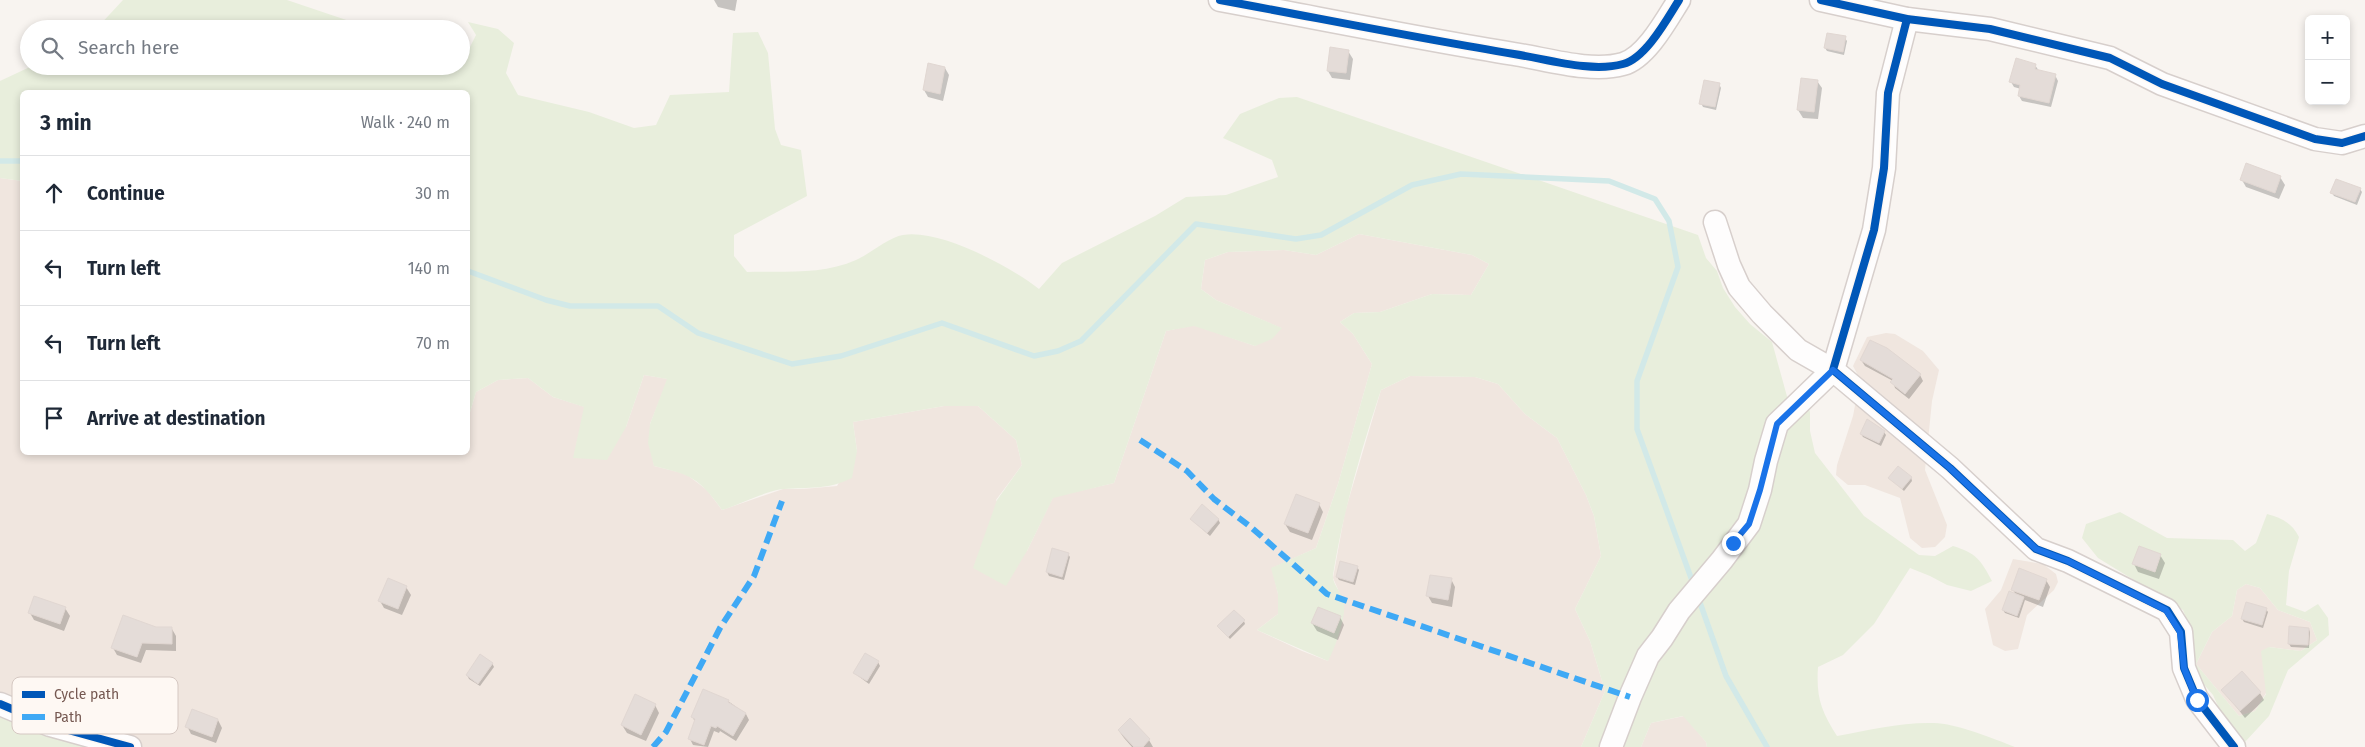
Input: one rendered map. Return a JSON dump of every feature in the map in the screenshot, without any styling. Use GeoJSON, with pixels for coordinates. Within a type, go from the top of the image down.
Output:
{"type":"FeatureCollection","features":[{"type":"Feature","properties":{"kind":"street"},"geometry":{"type":"LineString","coordinates":[[1220,0],[1455,44],[1598,68],[1624,64],[1640,54],[1651,42],[1679,0]]}},
{"type":"Feature","properties":{"kind":"street"},"geometry":{"type":"LineString","coordinates":[[1821,0],[1907,19],[1990,29],[2110,58],[2162,84],[2315,139],[2342,143],[2365,136]]}},
{"type":"Feature","properties":{"kind":"street"},"geometry":{"type":"LineString","coordinates":[[1612,747],[1630,697],[1648,656],[1679,611],[1722,560],[1749,524],[1777,424],[1833,370],[1874,230],[1884,168],[1888,93],[1907,19]]}},
{"type":"Feature","properties":{"kind":"street"},"geometry":{"type":"LineString","coordinates":[[1715,222],[1729,265],[1739,287],[1762,314],[1798,350],[1833,370],[1950,468],[2036,549],[2068,561],[2166,610],[2180,632],[2184,668],[2197,700],[2234,747]]}},
{"type":"Feature","properties":{"kind":"street"},"geometry":{"type":"LineString","coordinates":[[0,704],[12,709]]}},
{"type":"Feature","properties":{"kind":"street"},"geometry":{"type":"LineString","coordinates":[[83,734],[130,747]]}},
{"type":"Feature","properties":{"kind":"shaded area"},"geometry":{"type":"Polygon","coordinates":[[[0,178],[20,181],[20,455],[470,455],[470,412],[476,392],[498,380],[528,378],[553,397],[585,407],[626,427],[644,375],[668,379],[650,424],[654,466],[686,474],[707,490],[722,510],[783,489],[837,486],[857,451],[853,422],[944,406],[978,406],[1016,440],[1022,465],[996,500],[1027,551],[1053,497],[1114,483],[1166,331],[1194,325],[1255,346],[1281,328],[1216,300],[1201,289],[1205,260],[1228,252],[1284,250],[1316,255],[1359,234],[1472,255],[1489,264],[1471,295],[1432,294],[1380,312],[1354,313],[1340,322],[1353,334],[1372,364],[1338,484],[1316,548],[1272,568],[1278,594],[1278,614],[1257,630],[1328,661],[1344,603],[1333,578],[1345,512],[1381,390],[1410,376],[1475,377],[1498,384],[1525,414],[1557,438],[1586,495],[1594,516],[1601,556],[1575,609],[1590,641],[1605,691],[1581,747],[107,747],[74,734],[178,734],[178,677],[12,677],[12,710],[0,705],[0,178]]]}},
{"type":"Feature","properties":{"kind":"shaded area"},"geometry":{"type":"Polygon","coordinates":[[[1886,333],[1895,334],[1923,351],[1939,370],[1932,401],[1925,470],[1947,525],[1945,537],[1935,547],[1922,548],[1910,538],[1900,498],[1865,485],[1848,485],[1836,475],[1837,465],[1853,416],[1860,379],[1853,366],[1867,337],[1886,333]]]}},
{"type":"Feature","properties":{"kind":"shaded area"},"geometry":{"type":"Polygon","coordinates":[[[2013,559],[2043,564],[2056,574],[2058,582],[2054,590],[2027,615],[2018,649],[2005,651],[1993,645],[1985,609],[2001,590],[2013,559]]]}},
{"type":"Feature","properties":{"kind":"shaded area"},"geometry":{"type":"Polygon","coordinates":[[[2246,584],[2260,588],[2278,610],[2310,622],[2317,640],[2301,651],[2269,647],[2266,693],[2255,711],[2239,716],[2196,664],[2212,632],[2232,616],[2237,590],[2246,584]]]}},
{"type":"Feature","properties":{"kind":"shaded area"},"geometry":{"type":"Polygon","coordinates":[[[1684,716],[1706,742],[1707,747],[1641,747],[1651,723],[1684,716]]]}},
{"type":"Feature","properties":{"kind":"green space"},"geometry":{"type":"Polygon","coordinates":[[[123,0],[287,0],[346,20],[104,20],[123,0]]]}},
{"type":"Feature","properties":{"kind":"green space"},"geometry":{"type":"Polygon","coordinates":[[[470,22],[498,29],[514,43],[506,73],[518,95],[589,112],[634,128],[656,125],[670,95],[729,92],[733,33],[758,32],[768,53],[775,129],[781,145],[801,150],[807,196],[734,235],[734,256],[747,272],[802,271],[830,268],[856,260],[898,236],[919,235],[955,243],[974,251],[993,260],[1039,289],[1062,263],[1155,216],[1186,197],[1226,195],[1278,177],[1272,160],[1223,138],[1240,114],[1279,98],[1297,97],[1698,235],[1706,258],[1717,271],[1723,288],[1735,307],[1750,324],[1772,342],[1788,400],[1804,392],[1810,412],[1810,431],[1815,453],[1864,516],[1919,555],[1935,556],[1953,546],[1967,551],[1977,558],[1992,581],[1971,591],[1947,585],[1910,568],[1874,624],[1843,655],[1818,667],[1818,687],[1823,711],[1837,736],[1897,725],[1934,723],[1964,728],[2015,747],[1707,747],[1706,742],[1683,716],[1651,723],[1641,747],[1581,747],[1605,691],[1590,641],[1575,609],[1601,556],[1594,516],[1586,495],[1557,438],[1525,414],[1498,384],[1475,377],[1410,376],[1381,390],[1353,481],[1337,551],[1333,579],[1343,599],[1344,609],[1339,633],[1328,661],[1257,630],[1278,614],[1278,594],[1271,568],[1316,548],[1338,484],[1372,364],[1353,334],[1340,322],[1354,313],[1380,312],[1432,294],[1471,295],[1489,264],[1472,255],[1359,234],[1316,255],[1284,250],[1228,252],[1205,260],[1201,289],[1216,300],[1282,328],[1272,339],[1255,346],[1194,326],[1166,331],[1114,483],[1053,498],[1027,551],[1006,586],[973,568],[997,500],[1022,465],[1016,440],[978,406],[944,406],[853,422],[857,451],[852,478],[827,486],[777,490],[722,510],[707,491],[694,479],[654,466],[648,443],[650,424],[667,379],[644,375],[626,427],[607,460],[573,458],[584,407],[553,397],[528,378],[498,380],[476,392],[470,412],[470,90],[20,90],[20,181],[0,178],[0,81],[20,72],[20,75],[470,75],[470,47],[476,35],[470,22]]]}},
{"type":"Feature","properties":{"kind":"green space"},"geometry":{"type":"Polygon","coordinates":[[[2120,512],[2167,538],[2233,540],[2245,551],[2256,543],[2267,514],[2286,522],[2296,532],[2299,537],[2289,571],[2286,605],[2305,612],[2318,604],[2328,618],[2329,635],[2288,670],[2269,716],[2245,742],[2230,733],[2213,695],[2195,674],[2192,633],[2183,610],[2098,558],[2082,538],[2086,524],[2120,512]],[[2246,584],[2237,590],[2232,616],[2212,632],[2196,664],[2239,716],[2255,711],[2266,694],[2261,651],[2269,647],[2301,651],[2317,640],[2310,622],[2278,610],[2260,588],[2246,584]]]}},
{"type":"Feature","properties":{"kind":"green space"},"geometry":{"type":"Polygon","coordinates":[[[0,705],[12,710],[12,734],[74,734],[107,747],[0,747],[0,705]]]}},
{"type":"Feature","properties":{"kind":"building"},"geometry":{"type":"Polygon","coordinates":[[[1827,33],[1846,36],[1843,52],[1824,48],[1827,33]]]}},
{"type":"Feature","properties":{"kind":"building"},"geometry":{"type":"Polygon","coordinates":[[[1330,47],[1349,50],[1346,73],[1327,71],[1330,47]]]}},
{"type":"Feature","properties":{"kind":"building"},"geometry":{"type":"Polygon","coordinates":[[[2016,58],[2036,64],[2035,69],[2056,74],[2049,103],[2018,96],[2020,85],[2009,82],[2016,58]]]}},
{"type":"Feature","properties":{"kind":"building"},"geometry":{"type":"Polygon","coordinates":[[[928,63],[945,67],[940,94],[923,90],[928,63]]]}},
{"type":"Feature","properties":{"kind":"building"},"geometry":{"type":"Polygon","coordinates":[[[1801,78],[1818,80],[1814,112],[1797,110],[1801,78]]]}},
{"type":"Feature","properties":{"kind":"building"},"geometry":{"type":"Polygon","coordinates":[[[1704,80],[1720,83],[1715,107],[1699,104],[1704,80]]]}},
{"type":"Feature","properties":{"kind":"building"},"geometry":{"type":"Polygon","coordinates":[[[2246,163],[2281,176],[2275,193],[2240,180],[2246,163]]]}},
{"type":"Feature","properties":{"kind":"building"},"geometry":{"type":"Polygon","coordinates":[[[2336,179],[2361,188],[2355,202],[2330,193],[2336,179]]]}},
{"type":"Feature","properties":{"kind":"building"},"geometry":{"type":"Polygon","coordinates":[[[1870,340],[1887,348],[1921,374],[1905,394],[1890,382],[1893,379],[1860,360],[1870,340]]]}},
{"type":"Feature","properties":{"kind":"building"},"geometry":{"type":"Polygon","coordinates":[[[1867,419],[1885,431],[1879,443],[1860,434],[1867,419]]]}},
{"type":"Feature","properties":{"kind":"building"},"geometry":{"type":"Polygon","coordinates":[[[1898,466],[1912,477],[1902,489],[1888,478],[1898,466]]]}},
{"type":"Feature","properties":{"kind":"building"},"geometry":{"type":"Polygon","coordinates":[[[1296,494],[1320,503],[1308,533],[1284,524],[1296,494]]]}},
{"type":"Feature","properties":{"kind":"building"},"geometry":{"type":"Polygon","coordinates":[[[1202,504],[1219,519],[1207,533],[1190,519],[1202,504]]]}},
{"type":"Feature","properties":{"kind":"building"},"geometry":{"type":"Polygon","coordinates":[[[2139,546],[2161,554],[2155,572],[2132,564],[2139,546]]]}},
{"type":"Feature","properties":{"kind":"building"},"geometry":{"type":"Polygon","coordinates":[[[1052,548],[1069,553],[1062,577],[1046,572],[1052,548]]]}},
{"type":"Feature","properties":{"kind":"building"},"geometry":{"type":"Polygon","coordinates":[[[1340,561],[1358,566],[1353,582],[1336,577],[1340,561]]]}},
{"type":"Feature","properties":{"kind":"building"},"geometry":{"type":"Polygon","coordinates":[[[2019,568],[2047,579],[2039,600],[2011,590],[2019,568]]]}},
{"type":"Feature","properties":{"kind":"building"},"geometry":{"type":"Polygon","coordinates":[[[1430,575],[1452,578],[1448,600],[1426,596],[1430,575]]]}},
{"type":"Feature","properties":{"kind":"building"},"geometry":{"type":"Polygon","coordinates":[[[388,578],[407,586],[398,609],[378,601],[388,578]]]}},
{"type":"Feature","properties":{"kind":"building"},"geometry":{"type":"Polygon","coordinates":[[[2009,591],[2024,597],[2017,616],[2002,610],[2009,591]]]}},
{"type":"Feature","properties":{"kind":"building"},"geometry":{"type":"Polygon","coordinates":[[[34,596],[66,607],[60,624],[28,613],[34,596]]]}},
{"type":"Feature","properties":{"kind":"building"},"geometry":{"type":"Polygon","coordinates":[[[2246,602],[2267,608],[2262,625],[2241,619],[2246,602]]]}},
{"type":"Feature","properties":{"kind":"building"},"geometry":{"type":"Polygon","coordinates":[[[1318,607],[1341,616],[1334,633],[1311,623],[1318,607]]]}},
{"type":"Feature","properties":{"kind":"building"},"geometry":{"type":"Polygon","coordinates":[[[1234,610],[1245,620],[1228,637],[1217,626],[1234,610]]]}},
{"type":"Feature","properties":{"kind":"building"},"geometry":{"type":"Polygon","coordinates":[[[123,615],[156,627],[172,627],[172,644],[142,643],[137,657],[111,648],[123,615]]]}},
{"type":"Feature","properties":{"kind":"building"},"geometry":{"type":"Polygon","coordinates":[[[2289,626],[2309,628],[2308,645],[2288,644],[2289,626]]]}},
{"type":"Feature","properties":{"kind":"building"},"geometry":{"type":"Polygon","coordinates":[[[865,653],[879,661],[867,681],[853,673],[865,653]]]}},
{"type":"Feature","properties":{"kind":"building"},"geometry":{"type":"Polygon","coordinates":[[[480,654],[493,663],[478,684],[466,675],[480,654]]]}},
{"type":"Feature","properties":{"kind":"building"},"geometry":{"type":"Polygon","coordinates":[[[2242,671],[2261,692],[2240,711],[2221,690],[2242,671]]]}},
{"type":"Feature","properties":{"kind":"building"},"geometry":{"type":"Polygon","coordinates":[[[703,689],[729,700],[728,702],[746,713],[733,736],[717,726],[716,728],[711,726],[704,745],[688,739],[695,719],[691,717],[703,689]]]}},
{"type":"Feature","properties":{"kind":"building"},"geometry":{"type":"Polygon","coordinates":[[[635,694],[656,704],[641,735],[621,725],[635,694]]]}},
{"type":"Feature","properties":{"kind":"building"},"geometry":{"type":"Polygon","coordinates":[[[192,709],[218,719],[212,737],[185,727],[192,709]]]}},
{"type":"Feature","properties":{"kind":"building"},"geometry":{"type":"Polygon","coordinates":[[[1130,718],[1150,739],[1143,747],[1134,747],[1118,730],[1130,718]]]}},
{"type":"Feature","properties":{"kind":"waterway"},"geometry":{"type":"LineString","coordinates":[[0,161],[20,161]]}},
{"type":"Feature","properties":{"kind":"waterway"},"geometry":{"type":"LineString","coordinates":[[470,272],[546,300],[570,306],[658,306],[698,333],[792,364],[841,356],[942,323],[1034,356],[1058,351],[1081,341],[1196,224],[1296,239],[1321,235],[1412,185],[1461,174],[1609,181],[1655,199],[1669,221],[1678,267],[1637,381],[1637,429],[1694,586]]}},
{"type":"Feature","properties":{"kind":"waterway"},"geometry":{"type":"LineString","coordinates":[[1698,597],[1726,676],[1767,747]]}},
{"type":"Feature","properties":{"kind":"marked path"},"geometry":{"type":"LineString","coordinates":[[1140,440],[1187,471],[1214,499],[1252,528],[1327,594],[1630,697]]}},
{"type":"Feature","properties":{"kind":"marked path"},"geometry":{"type":"LineString","coordinates":[[653,747],[666,732],[720,628],[754,576],[782,501]]}},
{"type":"Feature","properties":{"kind":"cycle path"},"geometry":{"type":"LineString","coordinates":[[1220,0],[1555,62],[1597,67],[1623,64],[1640,54],[1655,37],[1679,0]]}},
{"type":"Feature","properties":{"kind":"cycle path"},"geometry":{"type":"LineString","coordinates":[[1821,0],[1907,19],[1990,29],[2110,58],[2162,84],[2315,139],[2342,143],[2365,136]]}},
{"type":"Feature","properties":{"kind":"cycle path"},"geometry":{"type":"LineString","coordinates":[[1907,19],[1888,93],[1884,168],[1874,230],[1833,370],[1950,468],[2036,549],[2068,561],[2167,610],[2181,632],[2184,668],[2197,699],[2234,747]]}},
{"type":"Feature","properties":{"kind":"cycle path"},"geometry":{"type":"LineString","coordinates":[[0,704],[12,709]]}},
{"type":"Feature","properties":{"kind":"cycle path"},"geometry":{"type":"LineString","coordinates":[[83,734],[130,747]]}},
{"type":"Feature","properties":{"kind":"route"},"geometry":{"type":"LineString","coordinates":[[1733,543],[1749,524],[1777,424],[1833,370],[1950,468],[2036,549],[2068,561],[2166,610],[2180,632],[2184,668],[2197,700]]}}]}
